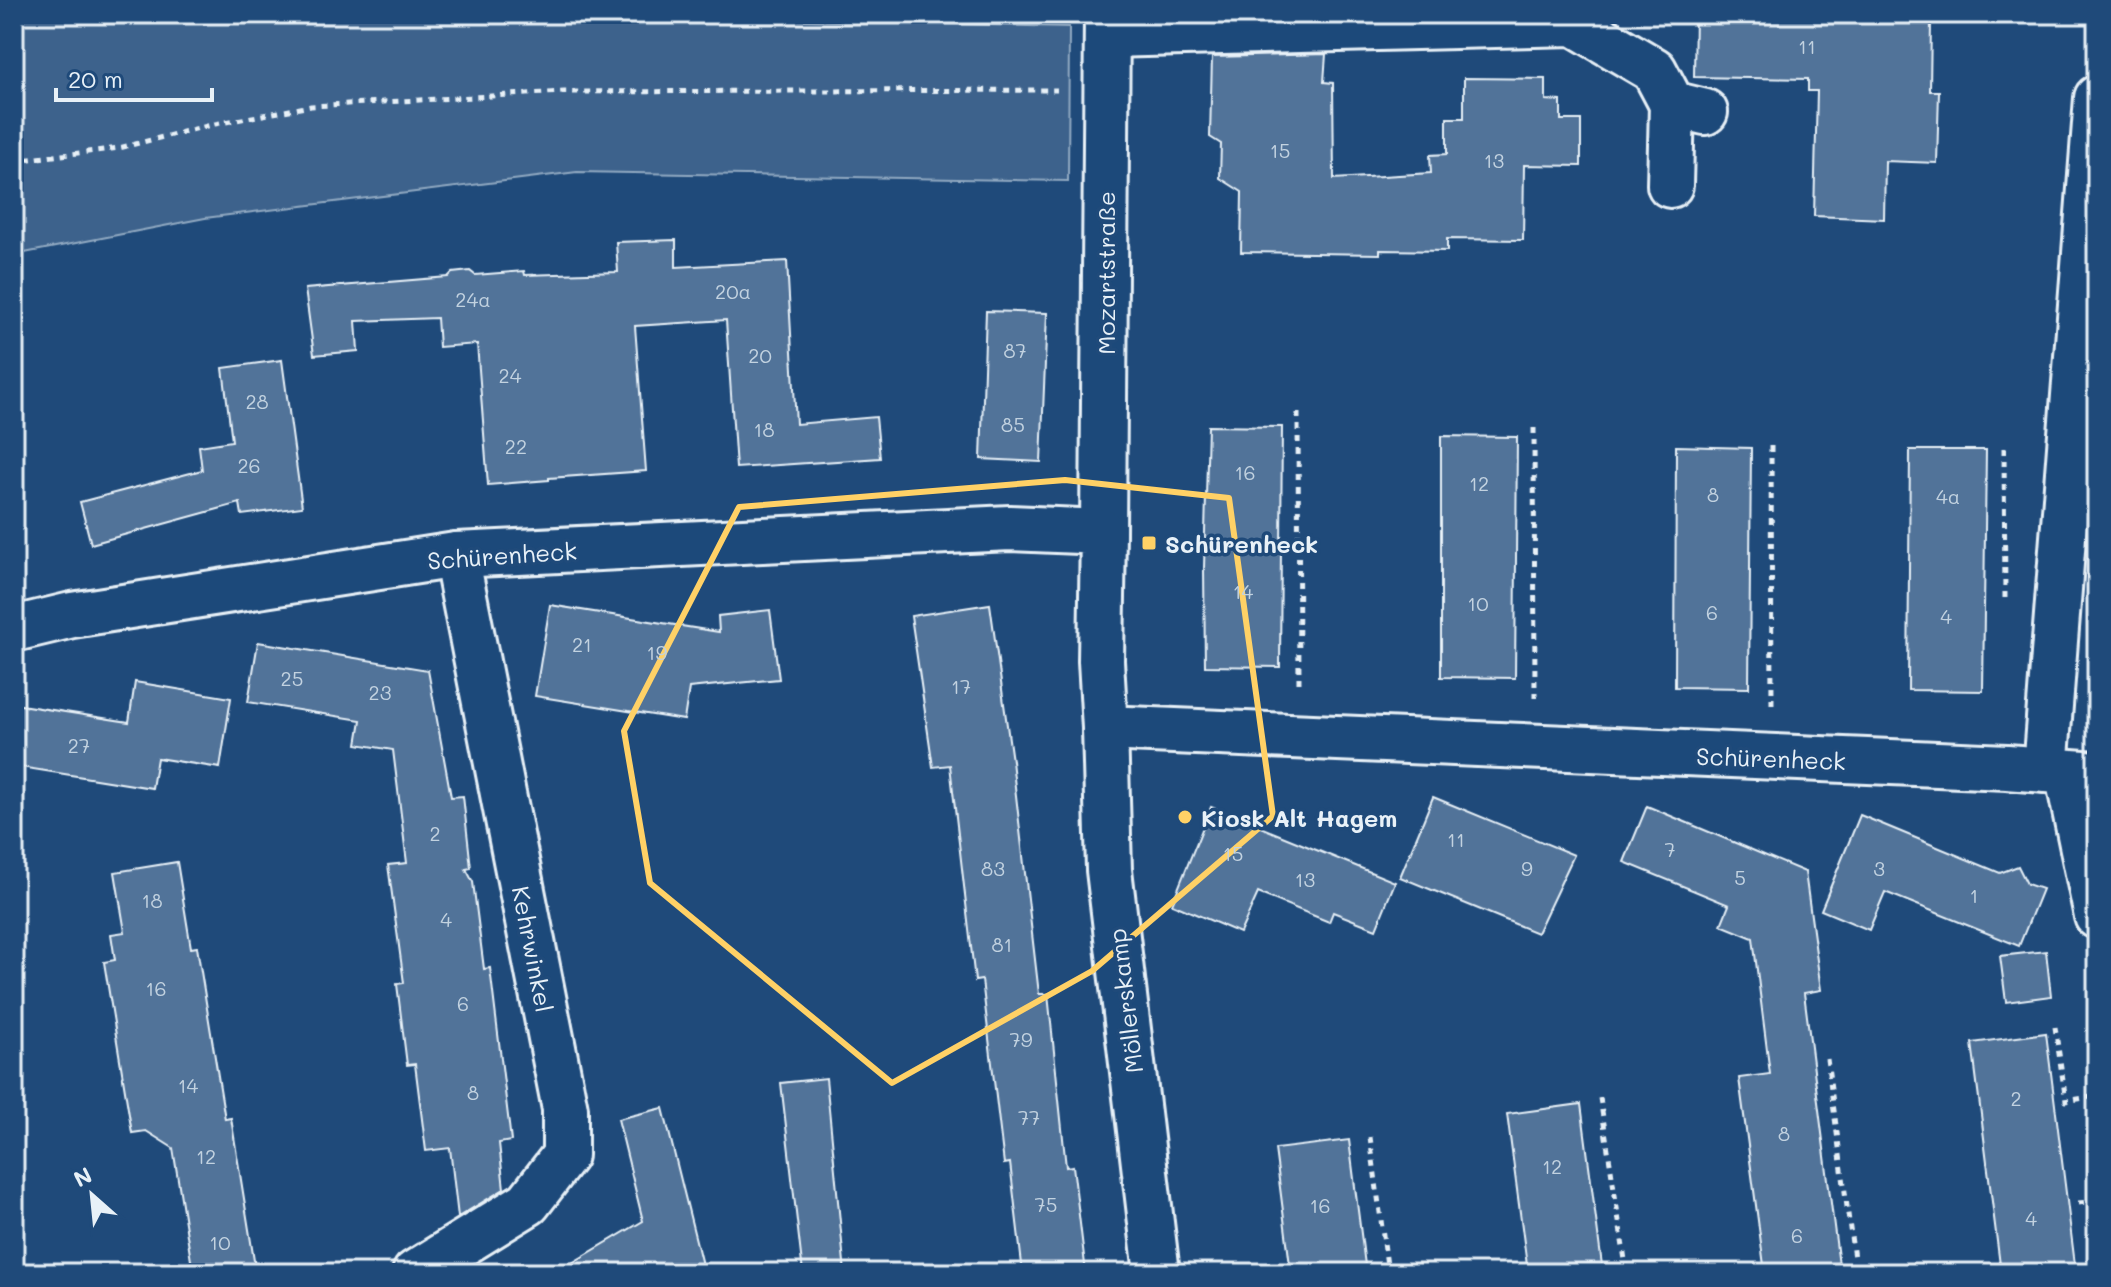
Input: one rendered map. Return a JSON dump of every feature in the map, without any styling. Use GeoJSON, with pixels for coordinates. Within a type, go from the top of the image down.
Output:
{"type":"FeatureCollection","features":[{"type":"Feature","properties":{"kind":"street"},"geometry":{"type":"LineString","coordinates":[[1107,24],[1580,18],[1654,70],[1689,108],[1670,185]]}},
{"type":"Feature","properties":{"kind":"street","name":"Mozartstraße"},"geometry":{"type":"LineString","coordinates":[[1103,532],[1107,24]]}},
{"type":"Feature","properties":{"kind":"street"},"geometry":{"type":"LineString","coordinates":[[2097,98],[2070,772],[2097,916]]}},
{"type":"Feature","properties":{"kind":"street","name":"Schürenheck"},"geometry":{"type":"LineString","coordinates":[[14,629],[72,615],[456,555],[1010,528],[1103,532]]}},
{"type":"Feature","properties":{"kind":"street"},"geometry":{"type":"LineString","coordinates":[[1103,532],[1101,661],[1105,728]]}},
{"type":"Feature","properties":{"kind":"street","name":"Kehrwinkel"},"geometry":{"type":"LineString","coordinates":[[415,1273],[528,1203],[565,1155],[565,1109],[456,555]]}},
{"type":"Feature","properties":{"kind":"street","name":"Schürenheck"},"geometry":{"type":"LineString","coordinates":[[1105,728],[2070,772]]}},
{"type":"Feature","properties":{"kind":"street","name":"Möllerskamp"},"geometry":{"type":"LineString","coordinates":[[1105,728],[1109,870],[1157,1273]]}},
{"type":"Feature","properties":{"kind":"path"},"geometry":{"type":"LineString","coordinates":[[14,161],[119,148],[215,124],[311,106],[564,92],[1106,89]]}},
{"type":"Feature","properties":{"kind":"path"},"geometry":{"type":"LineString","coordinates":[[1298,413],[1299,737]]}},
{"type":"Feature","properties":{"kind":"path"},"geometry":{"type":"LineString","coordinates":[[1534,428],[1535,747]]}},
{"type":"Feature","properties":{"kind":"path"},"geometry":{"type":"LineString","coordinates":[[1771,446],[1772,758]]}},
{"type":"Feature","properties":{"kind":"path"},"geometry":{"type":"LineString","coordinates":[[2055,1027],[2066,1101],[2097,1096]]}},
{"type":"Feature","properties":{"kind":"path"},"geometry":{"type":"LineString","coordinates":[[1827,1059],[1856,1273]]}},
{"type":"Feature","properties":{"kind":"path"},"geometry":{"type":"LineString","coordinates":[[1600,1098],[1627,1273]]}},
{"type":"Feature","properties":{"kind":"path"},"geometry":{"type":"LineString","coordinates":[[1370,1137],[1388,1273]]}},
{"type":"Feature","properties":{"kind":"path"},"geometry":{"type":"LineString","coordinates":[[2078,1203],[2097,1201]]}},
{"type":"Feature","properties":{"kind":"highlighted area"},"geometry":{"type":"Polygon","coordinates":[[[1065,480],[1229,498],[1273,816],[1092,971],[892,1083],[650,883],[624,731],[739,507],[1065,480]]]}},
{"type":"Feature","properties":{"kind":"shaded area"},"geometry":{"type":"Polygon","coordinates":[[[14,14],[566,14],[1069,27],[1068,181],[577,172],[205,218],[14,255],[14,14]]]}},
{"type":"Feature","properties":{"kind":"shaded area"},"geometry":{"type":"Polygon","coordinates":[[[563,14],[1069,14],[1069,27],[563,14]]]}},
{"type":"Feature","properties":{"kind":"building"},"geometry":{"type":"Polygon","coordinates":[[[1695,14],[1842,14],[1842,20],[1931,21],[1930,91],[1939,91],[1937,163],[1885,161],[1884,219],[1814,216],[1817,91],[1808,91],[1808,79],[1694,77],[1695,14]]]}},
{"type":"Feature","properties":{"kind":"building"},"geometry":{"type":"Polygon","coordinates":[[[1326,54],[1324,82],[1333,83],[1334,179],[1431,173],[1430,155],[1447,154],[1447,118],[1464,118],[1464,78],[1546,79],[1546,100],[1561,101],[1561,120],[1581,120],[1581,166],[1524,165],[1523,240],[1447,239],[1447,251],[1380,250],[1380,254],[1241,252],[1242,192],[1220,178],[1221,144],[1210,137],[1212,57],[1326,54]]]}},
{"type":"Feature","properties":{"kind":"building"},"geometry":{"type":"Polygon","coordinates":[[[676,240],[676,267],[787,261],[796,424],[876,417],[880,458],[736,468],[726,320],[635,326],[646,471],[549,480],[488,485],[477,344],[439,347],[437,318],[356,321],[358,351],[314,355],[305,289],[448,277],[452,273],[470,271],[475,275],[524,271],[525,275],[618,272],[616,242],[676,240]]]}},
{"type":"Feature","properties":{"kind":"building"},"geometry":{"type":"Polygon","coordinates":[[[986,311],[1047,313],[1041,462],[981,459],[986,311]]]}},
{"type":"Feature","properties":{"kind":"building"},"geometry":{"type":"Polygon","coordinates":[[[282,360],[302,507],[242,515],[240,503],[91,544],[80,502],[202,470],[199,446],[232,441],[223,368],[282,360]]]}},
{"type":"Feature","properties":{"kind":"building"},"geometry":{"type":"Polygon","coordinates":[[[1208,426],[1282,427],[1280,667],[1205,666],[1208,426]]]}},
{"type":"Feature","properties":{"kind":"building"},"geometry":{"type":"Polygon","coordinates":[[[1441,436],[1517,437],[1515,678],[1441,677],[1441,436]]]}},
{"type":"Feature","properties":{"kind":"building"},"geometry":{"type":"Polygon","coordinates":[[[1676,446],[1751,448],[1749,688],[1675,687],[1676,446]]]}},
{"type":"Feature","properties":{"kind":"building"},"geometry":{"type":"Polygon","coordinates":[[[1910,450],[1986,450],[1983,691],[1908,690],[1910,450]]]}},
{"type":"Feature","properties":{"kind":"building"},"geometry":{"type":"Polygon","coordinates":[[[990,604],[1039,994],[1048,994],[1066,1167],[1073,1166],[1086,1273],[1023,1273],[1010,1163],[1004,1164],[982,980],[975,981],[950,765],[933,767],[911,616],[990,604]]]}},
{"type":"Feature","properties":{"kind":"building"},"geometry":{"type":"Polygon","coordinates":[[[550,605],[719,632],[718,616],[770,610],[779,679],[689,688],[684,720],[535,696],[550,605]]]}},
{"type":"Feature","properties":{"kind":"building"},"geometry":{"type":"Polygon","coordinates":[[[258,642],[428,670],[451,797],[463,796],[471,868],[466,869],[473,882],[484,969],[490,968],[511,1141],[499,1143],[504,1189],[458,1217],[450,1148],[426,1151],[415,1064],[407,1065],[397,984],[404,983],[388,865],[407,863],[393,750],[357,744],[361,720],[248,702],[258,642]]]}},
{"type":"Feature","properties":{"kind":"building"},"geometry":{"type":"Polygon","coordinates":[[[135,682],[231,698],[220,768],[157,758],[152,788],[14,766],[14,704],[129,722],[135,682]]]}},
{"type":"Feature","properties":{"kind":"building"},"geometry":{"type":"Polygon","coordinates":[[[1433,797],[1574,855],[1537,933],[1400,877],[1433,797]]]}},
{"type":"Feature","properties":{"kind":"building"},"geometry":{"type":"Polygon","coordinates":[[[1647,806],[1805,872],[1821,990],[1804,993],[1840,1273],[1765,1273],[1739,1078],[1770,1074],[1753,938],[1721,925],[1729,905],[1624,862],[1647,806]]]}},
{"type":"Feature","properties":{"kind":"building"},"geometry":{"type":"Polygon","coordinates":[[[1211,807],[1395,882],[1376,929],[1333,912],[1329,922],[1258,893],[1240,933],[1172,904],[1211,807]]]}},
{"type":"Feature","properties":{"kind":"building"},"geometry":{"type":"Polygon","coordinates":[[[1860,815],[2000,873],[2018,866],[2027,884],[2042,889],[2019,946],[1885,892],[1869,930],[1821,910],[1860,815]]]}},
{"type":"Feature","properties":{"kind":"building"},"geometry":{"type":"Polygon","coordinates":[[[177,862],[191,948],[197,947],[225,1119],[231,1118],[256,1273],[193,1273],[173,1148],[146,1131],[132,1133],[104,962],[115,960],[111,934],[125,932],[115,872],[177,862]]]}},
{"type":"Feature","properties":{"kind":"building"},"geometry":{"type":"Polygon","coordinates":[[[2046,951],[2051,996],[2006,1002],[2000,956],[2046,951]]]}},
{"type":"Feature","properties":{"kind":"building"},"geometry":{"type":"Polygon","coordinates":[[[2046,1033],[2076,1273],[2001,1273],[1972,1043],[2046,1033]]]}},
{"type":"Feature","properties":{"kind":"building"},"geometry":{"type":"Polygon","coordinates":[[[826,1078],[845,1273],[803,1273],[781,1083],[826,1078]]]}},
{"type":"Feature","properties":{"kind":"building"},"geometry":{"type":"Polygon","coordinates":[[[1581,1104],[1603,1273],[1528,1273],[1507,1114],[1581,1104]]]}},
{"type":"Feature","properties":{"kind":"building"},"geometry":{"type":"Polygon","coordinates":[[[663,1108],[704,1273],[555,1273],[643,1221],[618,1119],[663,1108]]]}},
{"type":"Feature","properties":{"kind":"building"},"geometry":{"type":"Polygon","coordinates":[[[1349,1140],[1366,1273],[1291,1273],[1275,1149],[1349,1140]]]}},
{"type":"Feature","properties":{"kind":"place","name":"Schürenheck"},"geometry":{"type":"Point","coordinates":[1149,543]}},
{"type":"Feature","properties":{"kind":"place","name":"Kiosk Alt Hagem"},"geometry":{"type":"Point","coordinates":[1185,817]}}]}
